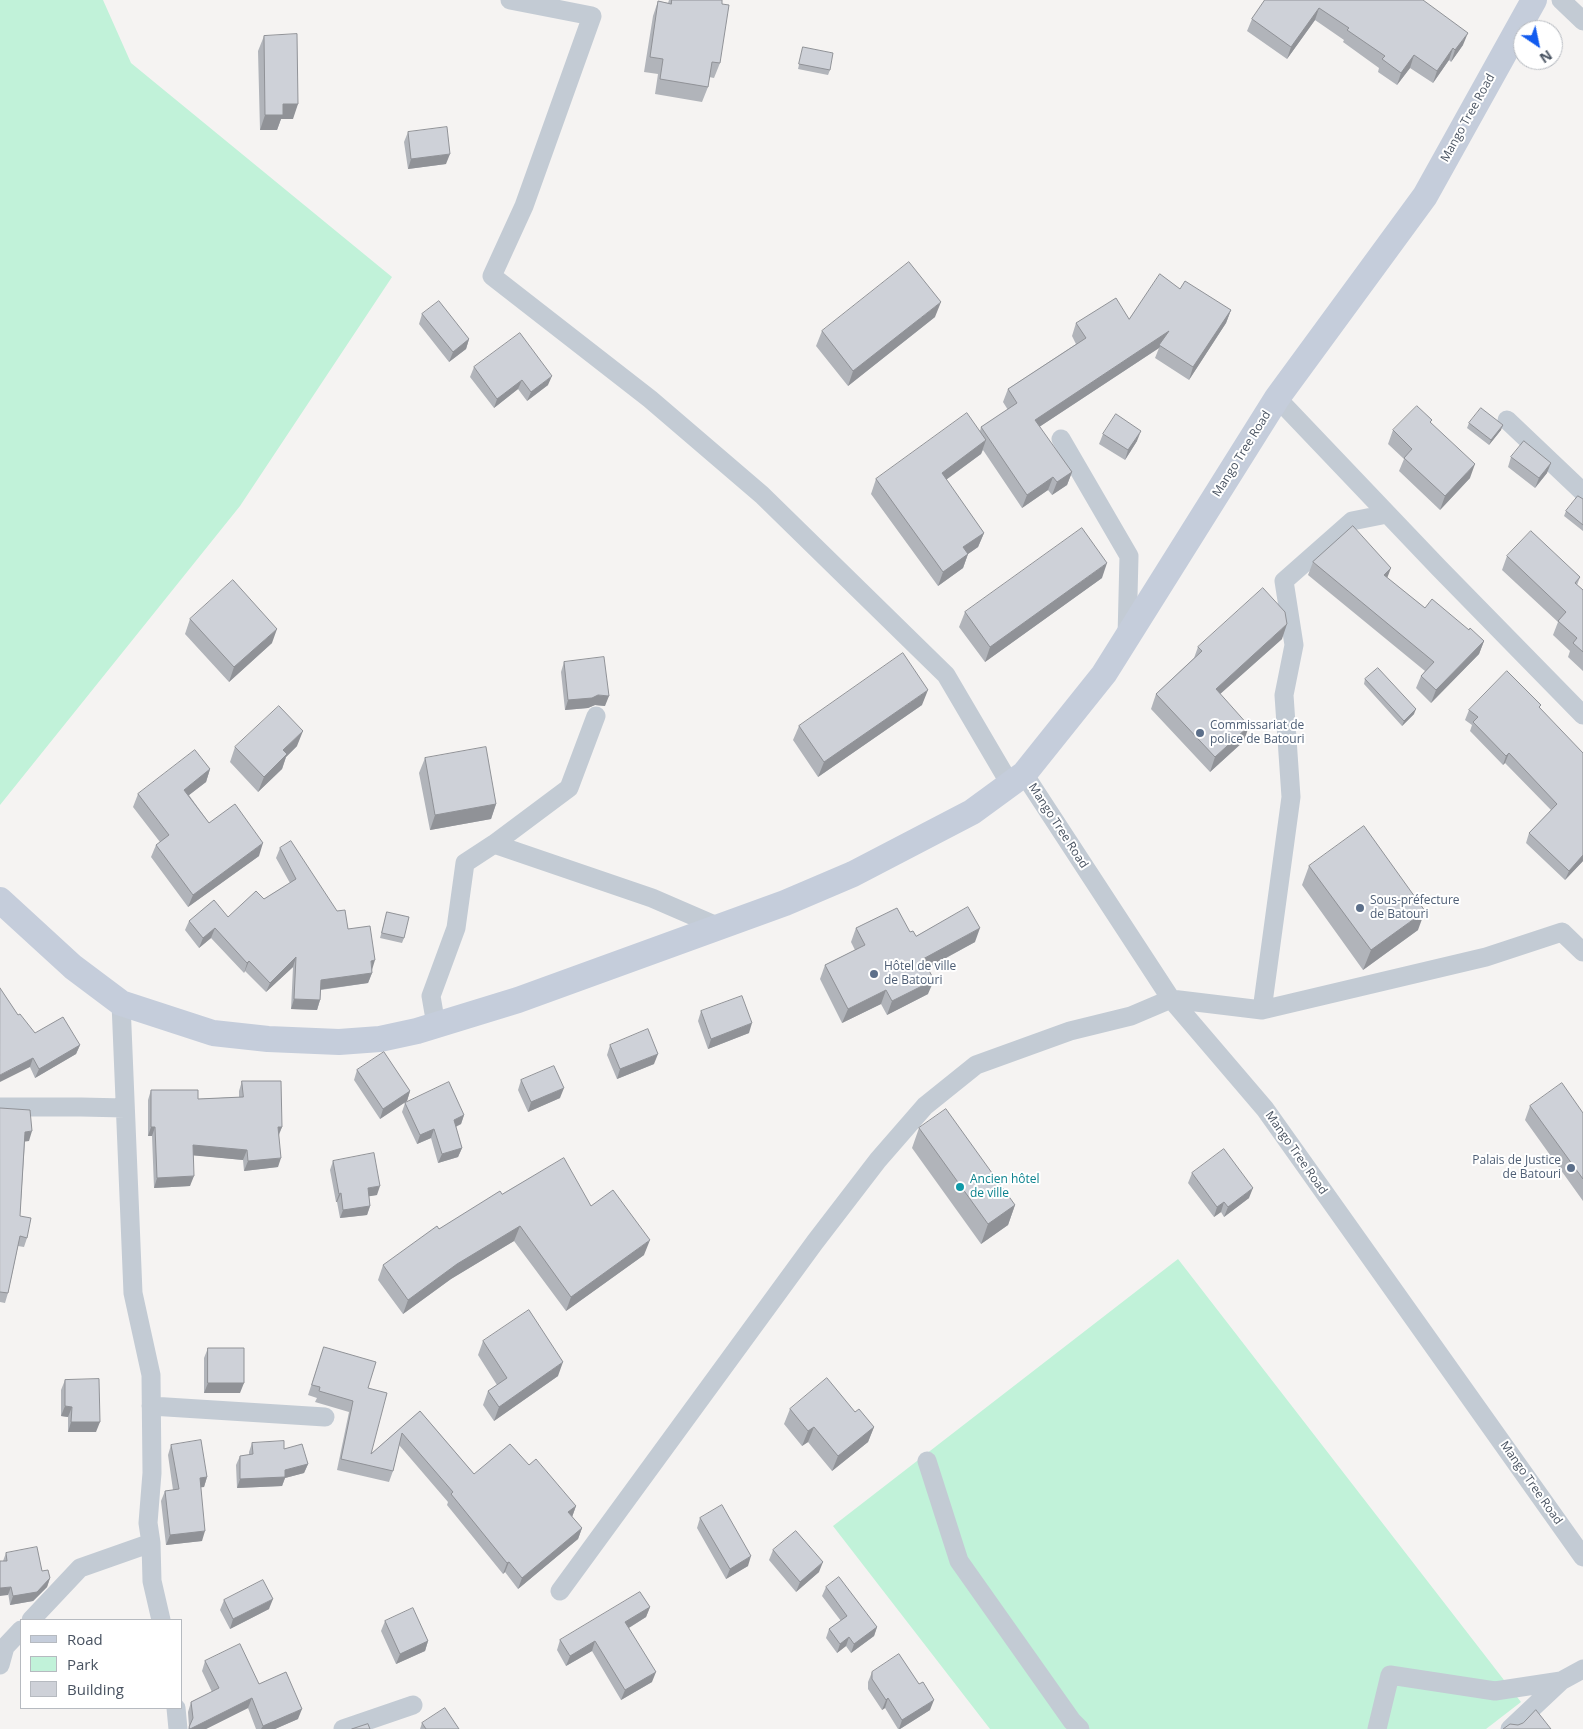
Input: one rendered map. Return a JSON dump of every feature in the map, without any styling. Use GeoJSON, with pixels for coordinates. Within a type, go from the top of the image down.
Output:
{"type":"FeatureCollection","features":[{"type":"Feature","properties":{"kind":"main road","name":"Mango Tree Road"},"geometry":{"type":"LineString","coordinates":[[1017,778],[1104,674],[1277,398],[1425,196],[1531,1]]}},
{"type":"Feature","properties":{"kind":"main road"},"geometry":{"type":"LineString","coordinates":[[0,900],[73,967],[121,1002],[213,1033],[268,1039],[339,1042],[380,1039],[436,1025],[518,1000],[785,904],[854,874],[972,812],[1017,778]]}},
{"type":"Feature","properties":{"kind":"street"},"geometry":{"type":"LineString","coordinates":[[510,0],[592,16],[524,206],[492,276],[650,399],[770,502],[946,675],[1017,778]]}},
{"type":"Feature","properties":{"kind":"street"},"geometry":{"type":"LineString","coordinates":[[1561,0],[1583,21]]}},
{"type":"Feature","properties":{"kind":"street"},"geometry":{"type":"LineString","coordinates":[[1277,398],[1583,715]]}},
{"type":"Feature","properties":{"kind":"street"},"geometry":{"type":"LineString","coordinates":[[1507,420],[1583,492]]}},
{"type":"Feature","properties":{"kind":"street"},"geometry":{"type":"LineString","coordinates":[[1061,438],[1129,556],[1127,638]]}},
{"type":"Feature","properties":{"kind":"street"},"geometry":{"type":"LineString","coordinates":[[1262,1010],[1291,797],[1284,695],[1294,645],[1284,581],[1352,521],[1387,514]]}},
{"type":"Feature","properties":{"kind":"street"},"geometry":{"type":"LineString","coordinates":[[436,1025],[431,996],[456,928],[465,863],[494,844],[569,788],[596,716]]}},
{"type":"Feature","properties":{"kind":"street","name":"Mango Tree Road"},"geometry":{"type":"LineString","coordinates":[[1017,778],[1172,999],[1265,1109],[1583,1557]]}},
{"type":"Feature","properties":{"kind":"street"},"geometry":{"type":"LineString","coordinates":[[494,844],[652,898],[719,927]]}},
{"type":"Feature","properties":{"kind":"street"},"geometry":{"type":"LineString","coordinates":[[560,1591],[815,1242],[878,1160],[925,1106],[976,1066],[1070,1031],[1131,1016],[1172,999],[1262,1010],[1486,958],[1562,932],[1583,952]]}},
{"type":"Feature","properties":{"kind":"street"},"geometry":{"type":"LineString","coordinates":[[121,1002],[133,1293],[151,1375],[152,1473],[148,1523],[151,1543],[152,1581],[160,1619]]}},
{"type":"Feature","properties":{"kind":"street"},"geometry":{"type":"LineString","coordinates":[[0,1107],[125,1108]]}},
{"type":"Feature","properties":{"kind":"street"},"geometry":{"type":"LineString","coordinates":[[151,1406],[325,1417]]}},
{"type":"Feature","properties":{"kind":"street"},"geometry":{"type":"LineString","coordinates":[[927,1461],[959,1561],[1080,1729]]}},
{"type":"Feature","properties":{"kind":"street"},"geometry":{"type":"LineString","coordinates":[[32,1619],[80,1568],[151,1543]]}},
{"type":"Feature","properties":{"kind":"street"},"geometry":{"type":"LineString","coordinates":[[0,1666],[5,1647],[20,1631]]}},
{"type":"Feature","properties":{"kind":"street"},"geometry":{"type":"LineString","coordinates":[[1510,1729],[1561,1681],[1583,1669]]}},
{"type":"Feature","properties":{"kind":"street"},"geometry":{"type":"LineString","coordinates":[[1378,1729],[1390,1675],[1495,1691],[1561,1681]]}},
{"type":"Feature","properties":{"kind":"street"},"geometry":{"type":"LineString","coordinates":[[343,1729],[413,1705]]}},
{"type":"Feature","properties":{"kind":"street"},"geometry":{"type":"LineString","coordinates":[[176,1709],[178,1729]]}},
{"type":"Feature","properties":{"kind":"green space"},"geometry":{"type":"Polygon","coordinates":[[[0,0],[103,0],[131,63],[392,277],[240,506],[0,805],[0,0]]]}},
{"type":"Feature","properties":{"kind":"green space"},"geometry":{"type":"Polygon","coordinates":[[[1178,1259],[1521,1702],[1486,1729],[990,1729],[833,1526],[1178,1259]]]}},
{"type":"Feature","properties":{"kind":"building"},"geometry":{"type":"Polygon","coordinates":[[[672,0],[722,0],[722,4],[729,5],[720,63],[712,62],[708,87],[660,79],[663,59],[650,57],[658,1],[671,4],[672,0]]]}},
{"type":"Feature","properties":{"kind":"building"},"geometry":{"type":"Polygon","coordinates":[[[1265,0],[1423,0],[1468,33],[1455,50],[1453,48],[1437,71],[1414,55],[1401,73],[1382,59],[1385,56],[1319,8],[1291,47],[1252,19],[1265,0]]]}},
{"type":"Feature","properties":{"kind":"building"},"geometry":{"type":"Polygon","coordinates":[[[297,34],[298,104],[283,104],[283,115],[265,115],[264,36],[297,34]]]}},
{"type":"Feature","properties":{"kind":"building"},"geometry":{"type":"Polygon","coordinates":[[[803,47],[833,53],[830,70],[799,64],[803,47]]]}},
{"type":"Feature","properties":{"kind":"building"},"geometry":{"type":"Polygon","coordinates":[[[447,127],[450,154],[411,159],[408,132],[447,127]]]}},
{"type":"Feature","properties":{"kind":"building"},"geometry":{"type":"Polygon","coordinates":[[[909,262],[941,302],[853,371],[822,331],[909,262]]]}},
{"type":"Feature","properties":{"kind":"building"},"geometry":{"type":"Polygon","coordinates":[[[1160,274],[1180,289],[1185,281],[1231,310],[1193,367],[1159,345],[1169,331],[1035,420],[1072,472],[1057,482],[1053,477],[1027,495],[981,427],[1017,403],[1008,389],[1086,338],[1076,323],[1116,298],[1129,319],[1160,274]]]}},
{"type":"Feature","properties":{"kind":"building"},"geometry":{"type":"Polygon","coordinates":[[[439,301],[469,339],[453,352],[422,314],[439,301]]]}},
{"type":"Feature","properties":{"kind":"building"},"geometry":{"type":"Polygon","coordinates":[[[520,333],[552,376],[531,392],[522,380],[497,399],[474,367],[520,333]]]}},
{"type":"Feature","properties":{"kind":"building"},"geometry":{"type":"Polygon","coordinates":[[[1417,406],[1432,420],[1430,422],[1475,464],[1445,496],[1404,458],[1412,449],[1393,430],[1417,406]]]}},
{"type":"Feature","properties":{"kind":"building"},"geometry":{"type":"Polygon","coordinates":[[[1481,408],[1503,425],[1491,440],[1469,423],[1481,408]]]}},
{"type":"Feature","properties":{"kind":"building"},"geometry":{"type":"Polygon","coordinates":[[[967,413],[986,440],[942,473],[984,533],[963,547],[968,554],[943,572],[876,479],[967,413]]]}},
{"type":"Feature","properties":{"kind":"building"},"geometry":{"type":"Polygon","coordinates":[[[1116,414],[1141,431],[1128,450],[1103,434],[1116,414]]]}},
{"type":"Feature","properties":{"kind":"building"},"geometry":{"type":"Polygon","coordinates":[[[1524,441],[1551,463],[1539,478],[1511,457],[1524,441]]]}},
{"type":"Feature","properties":{"kind":"building"},"geometry":{"type":"Polygon","coordinates":[[[1578,496],[1583,499],[1583,525],[1566,511],[1578,496]]]}},
{"type":"Feature","properties":{"kind":"building"},"geometry":{"type":"Polygon","coordinates":[[[1353,526],[1391,568],[1384,575],[1425,608],[1432,599],[1484,641],[1436,690],[1421,676],[1434,662],[1313,562],[1353,526]]]}},
{"type":"Feature","properties":{"kind":"building"},"geometry":{"type":"Polygon","coordinates":[[[1082,528],[1107,563],[990,647],[965,612],[1082,528]]]}},
{"type":"Feature","properties":{"kind":"building"},"geometry":{"type":"Polygon","coordinates":[[[1531,531],[1580,577],[1575,583],[1583,590],[1583,652],[1573,643],[1577,638],[1558,621],[1566,612],[1507,556],[1531,531]]]}},
{"type":"Feature","properties":{"kind":"building"},"geometry":{"type":"Polygon","coordinates":[[[233,580],[277,629],[234,667],[190,619],[233,580]]]}},
{"type":"Feature","properties":{"kind":"building"},"geometry":{"type":"Polygon","coordinates":[[[1263,588],[1285,612],[1287,624],[1216,689],[1249,726],[1215,757],[1156,694],[1202,651],[1198,647],[1263,588]]]}},
{"type":"Feature","properties":{"kind":"building"},"geometry":{"type":"Polygon","coordinates":[[[903,653],[928,690],[824,762],[799,726],[903,653]]]}},
{"type":"Feature","properties":{"kind":"building"},"geometry":{"type":"Polygon","coordinates":[[[604,657],[609,696],[598,695],[592,698],[568,700],[564,662],[604,657]]]}},
{"type":"Feature","properties":{"kind":"building"},"geometry":{"type":"Polygon","coordinates":[[[1378,668],[1416,709],[1404,721],[1365,679],[1378,668]]]}},
{"type":"Feature","properties":{"kind":"building"},"geometry":{"type":"Polygon","coordinates":[[[1507,671],[1541,705],[1539,707],[1583,753],[1583,855],[1569,871],[1529,833],[1557,804],[1509,753],[1506,756],[1473,722],[1478,717],[1469,710],[1507,671]]]}},
{"type":"Feature","properties":{"kind":"building"},"geometry":{"type":"Polygon","coordinates":[[[279,706],[303,731],[283,750],[287,754],[264,777],[235,747],[279,706]]]}},
{"type":"Feature","properties":{"kind":"building"},"geometry":{"type":"Polygon","coordinates":[[[486,747],[496,804],[435,815],[425,758],[486,747]]]}},
{"type":"Feature","properties":{"kind":"building"},"geometry":{"type":"Polygon","coordinates":[[[195,750],[210,769],[184,790],[209,823],[235,804],[263,843],[193,895],[156,845],[169,835],[138,794],[195,750]]]}},
{"type":"Feature","properties":{"kind":"building","name":"Sous-préfecture de Batouri"},"geometry":{"type":"Polygon","coordinates":[[[1364,826],[1425,911],[1371,950],[1309,866],[1364,826]]]}},
{"type":"Feature","properties":{"kind":"building"},"geometry":{"type":"Polygon","coordinates":[[[291,841],[337,911],[345,910],[348,929],[370,926],[375,960],[371,961],[372,973],[321,980],[320,1000],[294,999],[296,957],[270,983],[249,961],[247,963],[215,928],[203,938],[189,921],[214,900],[228,917],[256,891],[264,899],[296,879],[280,848],[291,841]]]}},
{"type":"Feature","properties":{"kind":"building"},"geometry":{"type":"Polygon","coordinates":[[[968,907],[980,928],[923,959],[934,980],[892,1001],[886,990],[848,1009],[825,965],[865,945],[856,928],[897,908],[910,932],[913,931],[916,936],[968,907]]]}},
{"type":"Feature","properties":{"kind":"building"},"geometry":{"type":"Polygon","coordinates":[[[387,912],[409,917],[404,938],[382,933],[387,912]]]}},
{"type":"Feature","properties":{"kind":"building"},"geometry":{"type":"Polygon","coordinates":[[[0,988],[18,1015],[20,1014],[35,1033],[63,1017],[80,1045],[39,1069],[33,1058],[0,1075],[0,988]]]}},
{"type":"Feature","properties":{"kind":"building"},"geometry":{"type":"Polygon","coordinates":[[[742,996],[752,1023],[711,1039],[701,1011],[742,996]]]}},
{"type":"Feature","properties":{"kind":"building"},"geometry":{"type":"Polygon","coordinates":[[[648,1029],[658,1054],[620,1069],[610,1045],[648,1029]]]}},
{"type":"Feature","properties":{"kind":"building"},"geometry":{"type":"Polygon","coordinates":[[[384,1052],[410,1091],[383,1109],[357,1070],[384,1052]]]}},
{"type":"Feature","properties":{"kind":"building"},"geometry":{"type":"Polygon","coordinates":[[[554,1066],[564,1088],[531,1102],[521,1080],[554,1066]]]}},
{"type":"Feature","properties":{"kind":"building"},"geometry":{"type":"Polygon","coordinates":[[[242,1081],[281,1081],[282,1127],[278,1127],[281,1158],[248,1161],[247,1150],[193,1145],[194,1176],[157,1178],[155,1127],[151,1127],[151,1090],[198,1090],[198,1099],[243,1097],[242,1081]]]}},
{"type":"Feature","properties":{"kind":"building"},"geometry":{"type":"Polygon","coordinates":[[[449,1082],[464,1115],[454,1120],[462,1148],[442,1154],[434,1129],[420,1135],[405,1103],[449,1082]]]}},
{"type":"Feature","properties":{"kind":"building"},"geometry":{"type":"Polygon","coordinates":[[[1562,1083],[1583,1113],[1583,1179],[1530,1106],[1562,1083]]]}},
{"type":"Feature","properties":{"kind":"building"},"geometry":{"type":"Polygon","coordinates":[[[0,1108],[30,1110],[32,1131],[25,1132],[20,1216],[31,1218],[27,1238],[20,1236],[8,1293],[0,1292],[0,1108]]]}},
{"type":"Feature","properties":{"kind":"building"},"geometry":{"type":"Polygon","coordinates":[[[946,1109],[1015,1205],[988,1224],[919,1128],[946,1109]]]}},
{"type":"Feature","properties":{"kind":"building"},"geometry":{"type":"Polygon","coordinates":[[[1224,1149],[1253,1188],[1228,1207],[1224,1202],[1217,1207],[1192,1173],[1224,1149]]]}},
{"type":"Feature","properties":{"kind":"building"},"geometry":{"type":"Polygon","coordinates":[[[374,1153],[380,1186],[368,1188],[370,1206],[343,1210],[333,1161],[374,1153]]]}},
{"type":"Feature","properties":{"kind":"building"},"geometry":{"type":"Polygon","coordinates":[[[564,1158],[591,1206],[613,1190],[650,1240],[571,1297],[520,1226],[457,1264],[408,1300],[383,1265],[437,1226],[439,1229],[500,1191],[502,1194],[564,1158]]]}},
{"type":"Feature","properties":{"kind":"building"},"geometry":{"type":"Polygon","coordinates":[[[529,1310],[563,1362],[499,1407],[488,1391],[507,1378],[483,1341],[529,1310]]]}},
{"type":"Feature","properties":{"kind":"building"},"geometry":{"type":"Polygon","coordinates":[[[324,1347],[376,1362],[368,1388],[387,1393],[371,1454],[420,1411],[474,1474],[510,1444],[529,1465],[536,1459],[576,1506],[568,1512],[582,1528],[522,1578],[509,1562],[507,1563],[451,1494],[453,1492],[402,1433],[393,1471],[341,1459],[353,1401],[319,1391],[320,1387],[312,1385],[324,1347]]]}},
{"type":"Feature","properties":{"kind":"building"},"geometry":{"type":"Polygon","coordinates":[[[208,1348],[244,1348],[244,1383],[208,1383],[208,1348]]]}},
{"type":"Feature","properties":{"kind":"building"},"geometry":{"type":"Polygon","coordinates":[[[827,1378],[855,1412],[859,1409],[874,1427],[838,1456],[814,1427],[808,1431],[790,1409],[827,1378]]]}},
{"type":"Feature","properties":{"kind":"building"},"geometry":{"type":"Polygon","coordinates":[[[99,1379],[100,1422],[71,1422],[72,1407],[65,1406],[65,1380],[99,1379]]]}},
{"type":"Feature","properties":{"kind":"building"},"geometry":{"type":"Polygon","coordinates":[[[201,1440],[207,1477],[200,1478],[205,1531],[170,1535],[165,1491],[179,1489],[171,1445],[201,1440]]]}},
{"type":"Feature","properties":{"kind":"building"},"geometry":{"type":"Polygon","coordinates":[[[284,1441],[284,1449],[302,1444],[308,1464],[285,1470],[285,1477],[240,1479],[240,1456],[253,1454],[252,1443],[284,1441]]]}},
{"type":"Feature","properties":{"kind":"building"},"geometry":{"type":"Polygon","coordinates":[[[722,1505],[751,1556],[730,1569],[700,1518],[722,1505]]]}},
{"type":"Feature","properties":{"kind":"building"},"geometry":{"type":"Polygon","coordinates":[[[796,1531],[823,1562],[800,1582],[773,1550],[796,1531]]]}},
{"type":"Feature","properties":{"kind":"building"},"geometry":{"type":"Polygon","coordinates":[[[37,1547],[42,1571],[48,1570],[50,1578],[37,1592],[13,1596],[11,1587],[0,1588],[0,1561],[7,1561],[6,1553],[37,1547]]]}},
{"type":"Feature","properties":{"kind":"building"},"geometry":{"type":"Polygon","coordinates":[[[839,1577],[877,1627],[854,1644],[849,1637],[840,1644],[829,1629],[847,1616],[826,1587],[839,1577]]]}},
{"type":"Feature","properties":{"kind":"building"},"geometry":{"type":"Polygon","coordinates":[[[263,1580],[273,1599],[233,1619],[224,1600],[263,1580]]]}},
{"type":"Feature","properties":{"kind":"building"},"geometry":{"type":"Polygon","coordinates":[[[640,1592],[650,1607],[625,1622],[656,1672],[625,1690],[595,1641],[570,1656],[560,1640],[640,1592]]]}},
{"type":"Feature","properties":{"kind":"building"},"geometry":{"type":"Polygon","coordinates":[[[413,1608],[428,1641],[400,1654],[385,1621],[413,1608]]]}},
{"type":"Feature","properties":{"kind":"building"},"geometry":{"type":"Polygon","coordinates":[[[240,1644],[259,1684],[286,1672],[302,1709],[263,1726],[252,1698],[190,1729],[193,1718],[191,1702],[219,1688],[205,1661],[240,1644]]]}},
{"type":"Feature","properties":{"kind":"building"},"geometry":{"type":"Polygon","coordinates":[[[899,1654],[919,1684],[923,1682],[934,1700],[902,1720],[888,1698],[886,1700],[872,1679],[872,1672],[899,1654]]]}},
{"type":"Feature","properties":{"kind":"building"},"geometry":{"type":"Polygon","coordinates":[[[445,1708],[459,1729],[426,1729],[422,1723],[445,1708]]]}},
{"type":"Feature","properties":{"kind":"building"},"geometry":{"type":"Polygon","coordinates":[[[1536,1710],[1551,1729],[1503,1729],[1510,1724],[1518,1725],[1523,1723],[1536,1710]]]}},
{"type":"Feature","properties":{"kind":"building"},"geometry":{"type":"Polygon","coordinates":[[[368,1724],[370,1729],[352,1729],[368,1724]]]}},
{"type":"Feature","properties":{"kind":"place","name":"Commissariat de police de Batouri"},"geometry":{"type":"Point","coordinates":[1200,733]}},
{"type":"Feature","properties":{"kind":"place","name":"Sous-préfecture de Batouri"},"geometry":{"type":"Point","coordinates":[1360,908]}},
{"type":"Feature","properties":{"kind":"place","name":"Hôtel de ville de Batouri"},"geometry":{"type":"Point","coordinates":[874,974]}},
{"type":"Feature","properties":{"kind":"place","name":"Palais de Justice de Batouri"},"geometry":{"type":"Point","coordinates":[1571,1168]}},
{"type":"Feature","properties":{"kind":"place","name":"Ancien hôtel de ville"},"geometry":{"type":"Point","coordinates":[960,1187]}}]}
